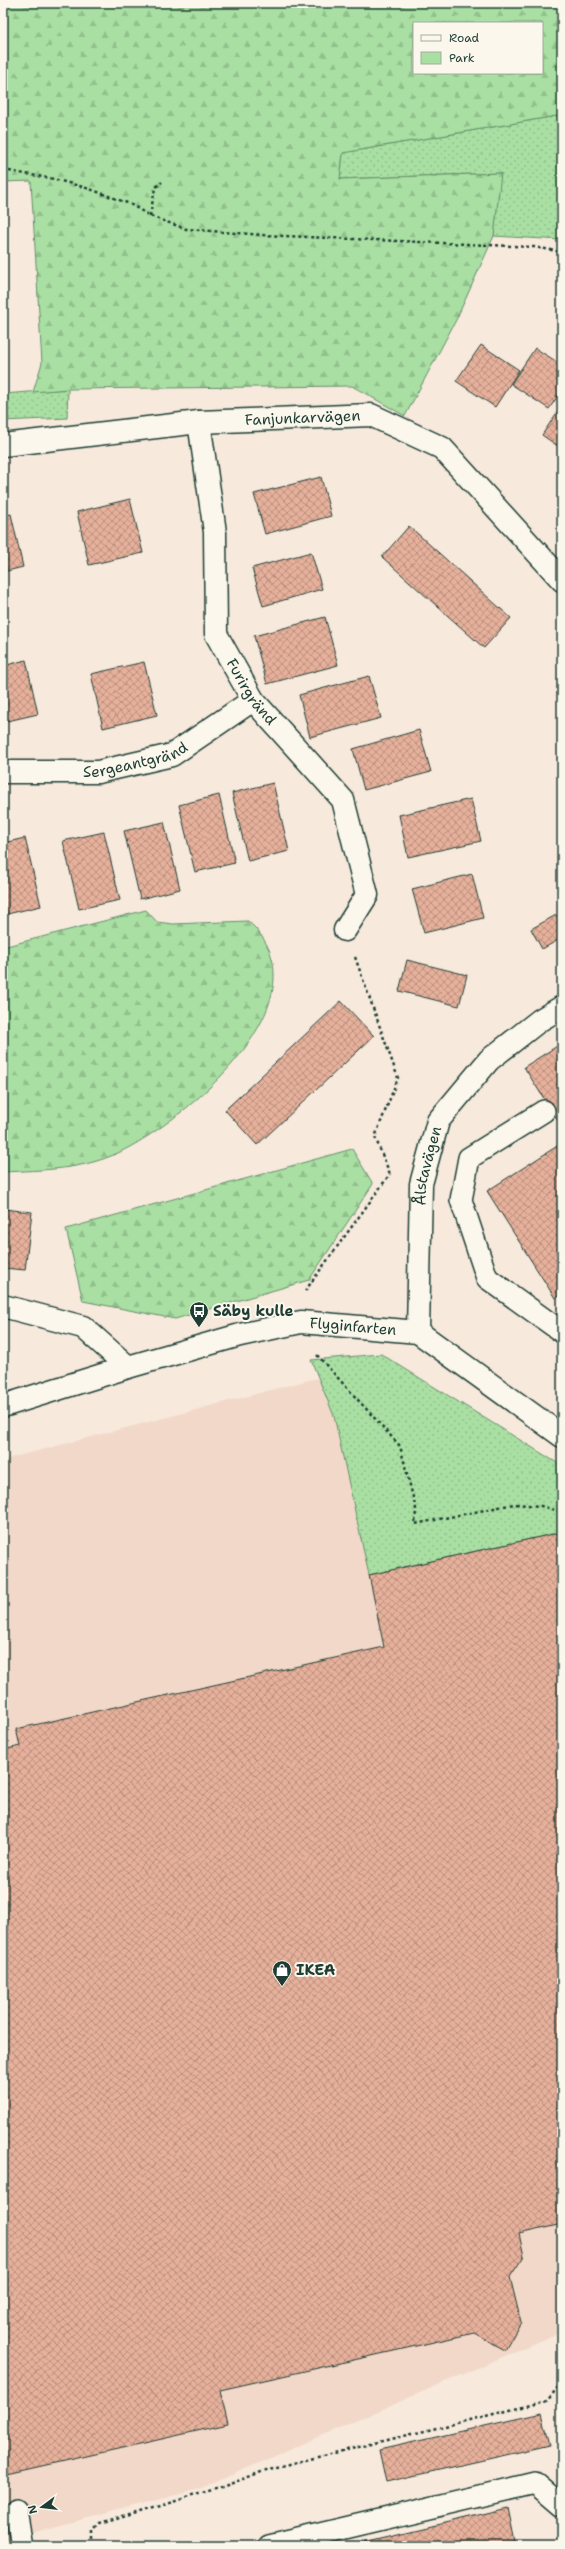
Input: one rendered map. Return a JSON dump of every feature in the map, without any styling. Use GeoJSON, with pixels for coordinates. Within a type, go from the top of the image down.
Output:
{"type":"FeatureCollection","features":[{"type":"Feature","properties":{"kind":"street","name":"Fanjunkarvägen"},"geometry":{"type":"LineString","coordinates":[[3,445],[199,422],[371,415],[442,448],[562,580]]}},
{"type":"Feature","properties":{"kind":"street","name":"Furirgränd"},"geometry":{"type":"LineString","coordinates":[[199,422],[215,532],[216,634],[253,700],[343,800],[367,895],[345,930]]}},
{"type":"Feature","properties":{"kind":"street","name":"Sergeantgränd"},"geometry":{"type":"LineString","coordinates":[[3,772],[98,772],[172,755],[253,700]]}},
{"type":"Feature","properties":{"kind":"street","name":"Ålstavägen"},"geometry":{"type":"LineString","coordinates":[[418,1332],[421,1184],[438,1121],[489,1060],[540,1020],[562,1007]]}},
{"type":"Feature","properties":{"kind":"street"},"geometry":{"type":"LineString","coordinates":[[3,1306],[83,1327],[128,1367]]}},
{"type":"Feature","properties":{"kind":"street","name":"Flyginfarten"},"geometry":{"type":"LineString","coordinates":[[3,1406],[128,1367],[240,1336],[301,1322],[418,1332],[561,1434]]}},
{"type":"Feature","properties":{"kind":"lane"},"geometry":{"type":"LineString","coordinates":[[544,1111],[468,1158],[461,1200],[487,1278],[562,1332]]}},
{"type":"Feature","properties":{"kind":"lane"},"geometry":{"type":"LineString","coordinates":[[269,2546],[535,2483],[562,2506]]}},
{"type":"Feature","properties":{"kind":"lane"},"geometry":{"type":"LineString","coordinates":[[16,2511],[22,2546]]}},
{"type":"Feature","properties":{"kind":"path"},"geometry":{"type":"LineString","coordinates":[[3,170],[54,179],[90,189],[130,204],[150,216],[186,229],[262,235],[534,247],[562,252]]}},
{"type":"Feature","properties":{"kind":"path"},"geometry":{"type":"LineString","coordinates":[[150,216],[155,188],[162,182]]}},
{"type":"Feature","properties":{"kind":"path"},"geometry":{"type":"LineString","coordinates":[[345,930],[398,1078],[375,1137],[390,1174]]}},
{"type":"Feature","properties":{"kind":"path"},"geometry":{"type":"LineString","coordinates":[[302,1296],[390,1174],[394,1173]]}},
{"type":"Feature","properties":{"kind":"path"},"geometry":{"type":"LineString","coordinates":[[322,1352],[315,1353],[400,1446],[416,1509],[415,1524],[514,1504],[541,1506],[562,1512]]}},
{"type":"Feature","properties":{"kind":"path"},"geometry":{"type":"LineString","coordinates":[[93,2546],[93,2531],[100,2524],[222,2487],[269,2469],[547,2401],[562,2382]]}},
{"type":"Feature","properties":{"kind":"shaded area","name":"IKEA"},"geometry":{"type":"Polygon","coordinates":[[[352,1369],[562,1472],[562,2331],[199,2489],[3,2540],[3,1460],[352,1369]]]}},
{"type":"Feature","properties":{"kind":"green space"},"geometry":{"type":"Polygon","coordinates":[[[3,3],[562,3],[562,115],[343,153],[340,179],[501,173],[494,236],[456,320],[405,416],[352,386],[68,389],[33,392],[42,363],[31,181],[3,182],[3,3]]]}},
{"type":"Feature","properties":{"kind":"green space"},"geometry":{"type":"Polygon","coordinates":[[[562,115],[562,240],[494,236],[500,173],[340,179],[343,153],[562,115]]]}},
{"type":"Feature","properties":{"kind":"green space"},"geometry":{"type":"Polygon","coordinates":[[[68,389],[67,418],[3,421],[3,394],[68,389]]]}},
{"type":"Feature","properties":{"kind":"green space"},"geometry":{"type":"Polygon","coordinates":[[[146,910],[157,922],[173,924],[248,921],[270,952],[273,985],[262,1020],[240,1054],[211,1086],[179,1114],[146,1137],[118,1153],[90,1163],[33,1171],[3,1172],[3,947],[146,910]]]}},
{"type":"Feature","properties":{"kind":"green space"},"geometry":{"type":"Polygon","coordinates":[[[352,1149],[373,1184],[309,1280],[175,1319],[83,1301],[66,1229],[352,1149]]]}},
{"type":"Feature","properties":{"kind":"green space"},"geometry":{"type":"Polygon","coordinates":[[[381,1354],[562,1466],[562,1532],[369,1575],[334,1416],[311,1360],[381,1354]]]}},
{"type":"Feature","properties":{"kind":"building"},"geometry":{"type":"Polygon","coordinates":[[[481,345],[519,370],[495,407],[456,381],[481,345]]]}},
{"type":"Feature","properties":{"kind":"building"},"geometry":{"type":"Polygon","coordinates":[[[535,348],[562,365],[562,390],[549,409],[511,384],[535,348]]]}},
{"type":"Feature","properties":{"kind":"building"},"geometry":{"type":"Polygon","coordinates":[[[562,405],[562,449],[542,435],[562,405]]]}},
{"type":"Feature","properties":{"kind":"building"},"geometry":{"type":"Polygon","coordinates":[[[321,477],[331,516],[265,534],[254,494],[321,477]]]}},
{"type":"Feature","properties":{"kind":"building"},"geometry":{"type":"Polygon","coordinates":[[[130,499],[143,553],[89,565],[77,512],[130,499]]]}},
{"type":"Feature","properties":{"kind":"building"},"geometry":{"type":"Polygon","coordinates":[[[11,514],[23,567],[3,572],[3,516],[11,514]]]}},
{"type":"Feature","properties":{"kind":"building"},"geometry":{"type":"Polygon","coordinates":[[[409,526],[511,618],[484,648],[382,557],[409,526]]]}},
{"type":"Feature","properties":{"kind":"building"},"geometry":{"type":"Polygon","coordinates":[[[311,552],[322,589],[263,606],[252,568],[311,552]]]}},
{"type":"Feature","properties":{"kind":"building"},"geometry":{"type":"Polygon","coordinates":[[[325,617],[338,665],[267,684],[254,636],[325,617]]]}},
{"type":"Feature","properties":{"kind":"building"},"geometry":{"type":"Polygon","coordinates":[[[26,660],[38,714],[3,722],[3,666],[26,660]]]}},
{"type":"Feature","properties":{"kind":"building"},"geometry":{"type":"Polygon","coordinates":[[[144,662],[157,715],[103,728],[91,674],[144,662]]]}},
{"type":"Feature","properties":{"kind":"building"},"geometry":{"type":"Polygon","coordinates":[[[369,676],[381,718],[310,737],[299,695],[369,676]]]}},
{"type":"Feature","properties":{"kind":"building"},"geometry":{"type":"Polygon","coordinates":[[[419,730],[431,772],[364,790],[353,749],[419,730]]]}},
{"type":"Feature","properties":{"kind":"building"},"geometry":{"type":"Polygon","coordinates":[[[273,783],[289,851],[248,861],[232,793],[273,783]]]}},
{"type":"Feature","properties":{"kind":"building"},"geometry":{"type":"Polygon","coordinates":[[[219,795],[235,863],[195,872],[179,805],[219,795]]]}},
{"type":"Feature","properties":{"kind":"building"},"geometry":{"type":"Polygon","coordinates":[[[471,799],[481,841],[408,857],[399,815],[471,799]]]}},
{"type":"Feature","properties":{"kind":"building"},"geometry":{"type":"Polygon","coordinates":[[[164,822],[180,889],[140,899],[124,831],[164,822]]]}},
{"type":"Feature","properties":{"kind":"building"},"geometry":{"type":"Polygon","coordinates":[[[104,832],[120,900],[79,909],[63,841],[104,832]]]}},
{"type":"Feature","properties":{"kind":"building"},"geometry":{"type":"Polygon","coordinates":[[[25,838],[41,906],[3,915],[3,843],[25,838]]]}},
{"type":"Feature","properties":{"kind":"building"},"geometry":{"type":"Polygon","coordinates":[[[472,874],[483,918],[424,933],[412,889],[472,874]]]}},
{"type":"Feature","properties":{"kind":"building"},"geometry":{"type":"Polygon","coordinates":[[[556,915],[562,924],[562,938],[542,949],[531,929],[556,915]]]}},
{"type":"Feature","properties":{"kind":"building"},"geometry":{"type":"Polygon","coordinates":[[[407,960],[467,975],[459,1006],[399,991],[407,960]]]}},
{"type":"Feature","properties":{"kind":"building"},"geometry":{"type":"Polygon","coordinates":[[[341,1001],[374,1036],[257,1145],[225,1110],[341,1001]]]}},
{"type":"Feature","properties":{"kind":"building"},"geometry":{"type":"Polygon","coordinates":[[[562,1043],[562,1127],[524,1067],[562,1043]]]}},
{"type":"Feature","properties":{"kind":"building"},"geometry":{"type":"Polygon","coordinates":[[[562,1143],[562,1294],[555,1298],[487,1191],[562,1143]]]}},
{"type":"Feature","properties":{"kind":"building"},"geometry":{"type":"Polygon","coordinates":[[[3,1209],[32,1212],[25,1270],[3,1268],[3,1209]]]}},
{"type":"Feature","properties":{"kind":"building","name":"IKEA"},"geometry":{"type":"Polygon","coordinates":[[[562,1532],[562,2224],[519,2234],[524,2256],[510,2277],[521,2322],[505,2350],[474,2333],[220,2390],[228,2424],[3,2475],[3,1750],[20,1746],[16,1729],[384,1647],[369,1575],[562,1532]]]}},
{"type":"Feature","properties":{"kind":"building"},"geometry":{"type":"Polygon","coordinates":[[[542,2413],[550,2445],[386,2482],[379,2450],[542,2413]]]}},
{"type":"Feature","properties":{"kind":"building"},"geometry":{"type":"Polygon","coordinates":[[[508,2508],[515,2542],[499,2546],[347,2546],[508,2508]]]}},
{"type":"Feature","properties":{"kind":"place","name":"Säby kulle"},"geometry":{"type":"Point","coordinates":[199,1328]}},
{"type":"Feature","properties":{"kind":"place","name":"IKEA"},"geometry":{"type":"Point","coordinates":[282,1987]}}]}
